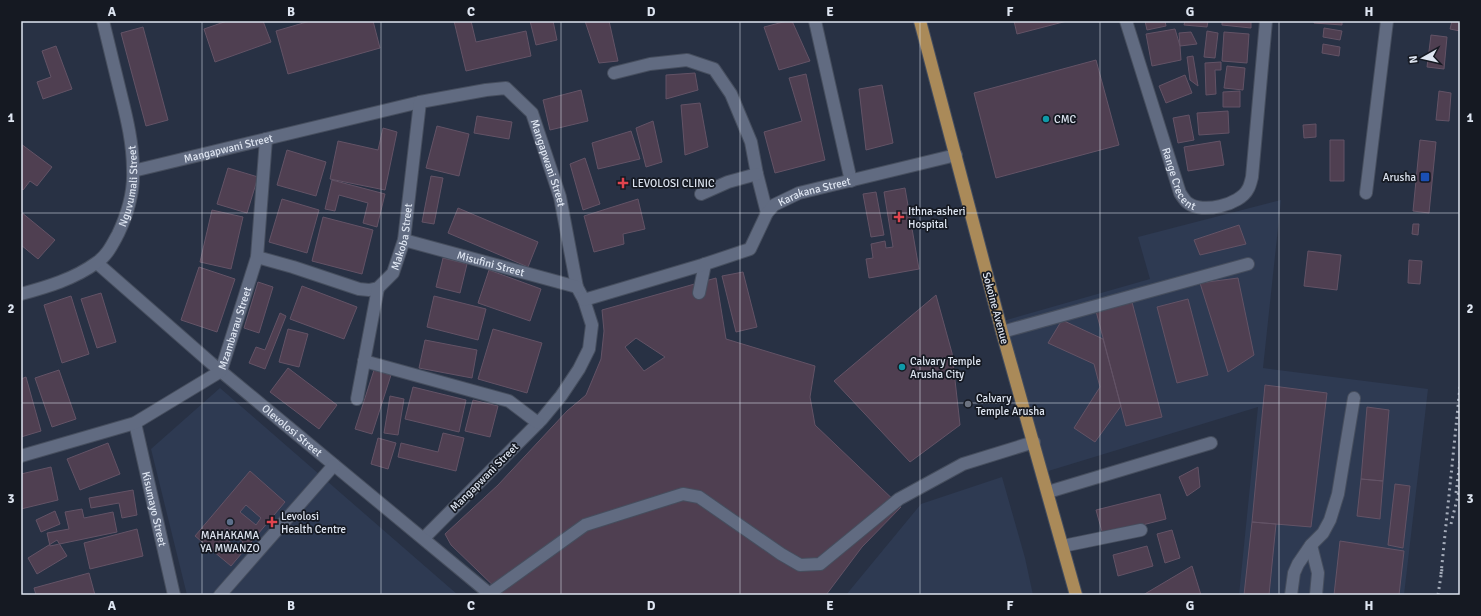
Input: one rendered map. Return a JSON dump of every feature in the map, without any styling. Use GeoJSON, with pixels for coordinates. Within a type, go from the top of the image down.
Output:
{"type":"FeatureCollection","features":[{"type":"Feature","properties":{"kind":"main road","name":"Sokoine Avenue"},"geometry":{"type":"LineString","coordinates":[[920,21],[1002,332],[1076,595]]}},
{"type":"Feature","properties":{"kind":"street","name":"Nguvumali Street"},"geometry":{"type":"LineString","coordinates":[[21,294],[67,279],[97,263],[110,251],[121,228],[132,190],[133,171],[128,123],[103,21]]}},
{"type":"Feature","properties":{"kind":"street"},"geometry":{"type":"LineString","coordinates":[[815,21],[851,181]]}},
{"type":"Feature","properties":{"kind":"street","name":"Range Crecent"},"geometry":{"type":"LineString","coordinates":[[1126,21],[1180,193],[1188,203],[1199,208],[1213,208],[1228,204],[1241,198],[1248,190],[1252,177],[1266,21]]}},
{"type":"Feature","properties":{"kind":"street"},"geometry":{"type":"LineString","coordinates":[[1366,193],[1387,21]]}},
{"type":"Feature","properties":{"kind":"street"},"geometry":{"type":"LineString","coordinates":[[614,73],[650,64],[687,60],[714,69],[731,94],[751,142],[767,213]]}},
{"type":"Feature","properties":{"kind":"street","name":"Mangapwani Street"},"geometry":{"type":"LineString","coordinates":[[133,171],[420,102],[486,90],[506,88],[532,113],[560,197],[577,287],[584,300],[592,325],[589,349],[579,369],[561,396],[538,423],[424,538]]}},
{"type":"Feature","properties":{"kind":"street","name":"Makoba Street"},"geometry":{"type":"LineString","coordinates":[[378,288],[393,273],[404,240],[420,102]]}},
{"type":"Feature","properties":{"kind":"street","name":"Mzambarau Street"},"geometry":{"type":"LineString","coordinates":[[21,456],[136,423],[221,371],[257,257],[266,139]]}},
{"type":"Feature","properties":{"kind":"street","name":"Karakana Street"},"geometry":{"type":"LineString","coordinates":[[584,300],[750,249],[767,213],[774,205],[799,193],[956,155]]}},
{"type":"Feature","properties":{"kind":"street"},"geometry":{"type":"LineString","coordinates":[[701,194],[728,182],[757,174]]}},
{"type":"Feature","properties":{"kind":"street","name":"Misufini Street"},"geometry":{"type":"LineString","coordinates":[[404,240],[577,287]]}},
{"type":"Feature","properties":{"kind":"street"},"geometry":{"type":"LineString","coordinates":[[257,257],[293,267],[359,289],[369,290],[378,288],[357,399]]}},
{"type":"Feature","properties":{"kind":"street","name":"Olevolosi Street"},"geometry":{"type":"LineString","coordinates":[[97,263],[221,371],[490,594]]}},
{"type":"Feature","properties":{"kind":"street"},"geometry":{"type":"LineString","coordinates":[[699,293],[705,264]]}},
{"type":"Feature","properties":{"kind":"street"},"geometry":{"type":"LineString","coordinates":[[1002,332],[1248,264]]}},
{"type":"Feature","properties":{"kind":"street"},"geometry":{"type":"LineString","coordinates":[[364,361],[509,401],[538,423]]}},
{"type":"Feature","properties":{"kind":"street"},"geometry":{"type":"LineString","coordinates":[[1291,595],[1294,573],[1298,564],[1311,545],[1323,533],[1330,520],[1338,494],[1354,398]]}},
{"type":"Feature","properties":{"kind":"street","name":"Kisumayo Street"},"geometry":{"type":"LineString","coordinates":[[136,423],[174,595]]}},
{"type":"Feature","properties":{"kind":"street"},"geometry":{"type":"LineString","coordinates":[[490,594],[585,525],[683,494],[699,497],[781,554],[800,564],[820,564],[899,499],[964,464],[1034,442]]}},
{"type":"Feature","properties":{"kind":"street"},"geometry":{"type":"LineString","coordinates":[[1048,492],[1211,443]]}},
{"type":"Feature","properties":{"kind":"street"},"geometry":{"type":"LineString","coordinates":[[220,595],[334,465]]}},
{"type":"Feature","properties":{"kind":"street"},"geometry":{"type":"LineString","coordinates":[[1063,546],[1141,530]]}},
{"type":"Feature","properties":{"kind":"street"},"geometry":{"type":"LineString","coordinates":[[1311,545],[1318,573],[1316,595]]}},
{"type":"Feature","properties":{"kind":"shaded area"},"geometry":{"type":"Polygon","coordinates":[[[1281,200],[1263,368],[1428,389],[1404,595],[1239,595],[1258,407],[1045,472],[1003,321],[1150,279],[1138,237],[1281,200]]]}},
{"type":"Feature","properties":{"kind":"shaded area","name":"Levolosi Health Centre"},"geometry":{"type":"Polygon","coordinates":[[[220,388],[458,595],[187,595],[151,449],[220,388]]]}},
{"type":"Feature","properties":{"kind":"shaded area"},"geometry":{"type":"Polygon","coordinates":[[[1002,477],[1025,558],[1033,595],[846,595],[921,504],[1002,477]]]}},
{"type":"Feature","properties":{"kind":"building"},"geometry":{"type":"Polygon","coordinates":[[[227,21],[263,21],[271,42],[215,62],[204,29],[227,21]]]}},
{"type":"Feature","properties":{"kind":"building"},"geometry":{"type":"Polygon","coordinates":[[[310,21],[373,21],[380,48],[288,74],[276,31],[310,21]]]}},
{"type":"Feature","properties":{"kind":"building"},"geometry":{"type":"Polygon","coordinates":[[[454,21],[471,21],[476,42],[526,31],[531,56],[466,71],[454,21]]]}},
{"type":"Feature","properties":{"kind":"building"},"geometry":{"type":"Polygon","coordinates":[[[530,21],[553,21],[557,40],[536,45],[530,21]]]}},
{"type":"Feature","properties":{"kind":"building"},"geometry":{"type":"Polygon","coordinates":[[[585,21],[609,21],[618,61],[599,63],[585,21]]]}},
{"type":"Feature","properties":{"kind":"building"},"geometry":{"type":"Polygon","coordinates":[[[792,21],[810,61],[779,70],[764,27],[792,21]]]}},
{"type":"Feature","properties":{"kind":"building"},"geometry":{"type":"Polygon","coordinates":[[[1014,21],[1067,21],[1017,34],[1014,21]]]}},
{"type":"Feature","properties":{"kind":"building"},"geometry":{"type":"Polygon","coordinates":[[[1145,21],[1165,21],[1166,26],[1147,30],[1145,21]]]}},
{"type":"Feature","properties":{"kind":"building"},"geometry":{"type":"Polygon","coordinates":[[[1185,21],[1208,21],[1207,27],[1184,25],[1185,21]]]}},
{"type":"Feature","properties":{"kind":"building"},"geometry":{"type":"Polygon","coordinates":[[[1222,21],[1251,21],[1251,28],[1222,25],[1222,21]]]}},
{"type":"Feature","properties":{"kind":"building"},"geometry":{"type":"Polygon","coordinates":[[[1314,21],[1342,21],[1342,25],[1314,23],[1314,21]]]}},
{"type":"Feature","properties":{"kind":"building"},"geometry":{"type":"Polygon","coordinates":[[[1452,21],[1460,21],[1460,31],[1450,29],[1452,21]]]}},
{"type":"Feature","properties":{"kind":"building"},"geometry":{"type":"Polygon","coordinates":[[[143,27],[168,120],[146,126],[121,33],[143,27]]]}},
{"type":"Feature","properties":{"kind":"building"},"geometry":{"type":"Polygon","coordinates":[[[1324,28],[1342,31],[1340,40],[1323,37],[1324,28]]]}},
{"type":"Feature","properties":{"kind":"building"},"geometry":{"type":"Polygon","coordinates":[[[1175,29],[1180,46],[1181,60],[1152,66],[1146,34],[1175,29]]]}},
{"type":"Feature","properties":{"kind":"building"},"geometry":{"type":"Polygon","coordinates":[[[1207,31],[1218,33],[1215,58],[1204,57],[1207,31]]]}},
{"type":"Feature","properties":{"kind":"building"},"geometry":{"type":"Polygon","coordinates":[[[1191,32],[1197,44],[1180,46],[1179,33],[1191,32]]]}},
{"type":"Feature","properties":{"kind":"building"},"geometry":{"type":"Polygon","coordinates":[[[1224,32],[1249,34],[1247,63],[1222,61],[1224,32]]]}},
{"type":"Feature","properties":{"kind":"building"},"geometry":{"type":"Polygon","coordinates":[[[1431,35],[1447,37],[1444,69],[1427,67],[1431,35]]]}},
{"type":"Feature","properties":{"kind":"building"},"geometry":{"type":"Polygon","coordinates":[[[1323,44],[1340,47],[1339,56],[1322,53],[1323,44]]]}},
{"type":"Feature","properties":{"kind":"building"},"geometry":{"type":"Polygon","coordinates":[[[56,46],[72,89],[43,99],[37,82],[51,77],[42,51],[56,46]]]}},
{"type":"Feature","properties":{"kind":"building"},"geometry":{"type":"Polygon","coordinates":[[[1193,56],[1198,86],[1190,80],[1187,57],[1193,56]]]}},
{"type":"Feature","properties":{"kind":"building","name":"CMC"},"geometry":{"type":"Polygon","coordinates":[[[1096,60],[1119,145],[996,178],[974,93],[1096,60]]]}},
{"type":"Feature","properties":{"kind":"building"},"geometry":{"type":"Polygon","coordinates":[[[1221,62],[1221,70],[1215,70],[1216,94],[1206,95],[1205,63],[1221,62]]]}},
{"type":"Feature","properties":{"kind":"building"},"geometry":{"type":"Polygon","coordinates":[[[1227,66],[1245,68],[1243,90],[1224,88],[1227,66]]]}},
{"type":"Feature","properties":{"kind":"building"},"geometry":{"type":"Polygon","coordinates":[[[695,73],[698,90],[666,99],[666,75],[695,73]]]}},
{"type":"Feature","properties":{"kind":"building"},"geometry":{"type":"Polygon","coordinates":[[[806,74],[825,160],[775,173],[764,132],[802,121],[789,78],[806,74]]]}},
{"type":"Feature","properties":{"kind":"building"},"geometry":{"type":"Polygon","coordinates":[[[1185,75],[1192,93],[1166,103],[1159,86],[1185,75]]]}},
{"type":"Feature","properties":{"kind":"building"},"geometry":{"type":"Polygon","coordinates":[[[882,85],[893,143],[866,150],[859,89],[882,85]]]}},
{"type":"Feature","properties":{"kind":"building"},"geometry":{"type":"Polygon","coordinates":[[[581,90],[588,121],[550,130],[543,100],[581,90]]]}},
{"type":"Feature","properties":{"kind":"building"},"geometry":{"type":"Polygon","coordinates":[[[1240,91],[1240,107],[1223,107],[1223,92],[1240,91]]]}},
{"type":"Feature","properties":{"kind":"building"},"geometry":{"type":"Polygon","coordinates":[[[1439,91],[1451,93],[1449,121],[1436,120],[1439,91]]]}},
{"type":"Feature","properties":{"kind":"building"},"geometry":{"type":"Polygon","coordinates":[[[700,103],[708,147],[685,155],[681,105],[700,103]]]}},
{"type":"Feature","properties":{"kind":"building"},"geometry":{"type":"Polygon","coordinates":[[[1228,111],[1229,133],[1199,135],[1197,113],[1228,111]]]}},
{"type":"Feature","properties":{"kind":"building"},"geometry":{"type":"Polygon","coordinates":[[[1189,115],[1194,140],[1178,143],[1173,118],[1189,115]]]}},
{"type":"Feature","properties":{"kind":"building"},"geometry":{"type":"Polygon","coordinates":[[[477,116],[512,122],[509,139],[474,133],[477,116]]]}},
{"type":"Feature","properties":{"kind":"building","name":"LEVOLOSI CLINIC"},"geometry":{"type":"Polygon","coordinates":[[[653,121],[662,162],[646,167],[636,128],[653,121]]]}},
{"type":"Feature","properties":{"kind":"building"},"geometry":{"type":"Polygon","coordinates":[[[1316,124],[1316,137],[1304,138],[1303,125],[1316,124]]]}},
{"type":"Feature","properties":{"kind":"building"},"geometry":{"type":"Polygon","coordinates":[[[437,126],[469,134],[459,176],[426,168],[437,126]]]}},
{"type":"Feature","properties":{"kind":"building"},"geometry":{"type":"Polygon","coordinates":[[[383,128],[397,132],[385,190],[330,179],[338,141],[378,150],[383,128]]]}},
{"type":"Feature","properties":{"kind":"building","name":"LEVOLOSI CLINIC"},"geometry":{"type":"Polygon","coordinates":[[[631,131],[640,159],[598,169],[592,143],[631,131]]]}},
{"type":"Feature","properties":{"kind":"building"},"geometry":{"type":"Polygon","coordinates":[[[1330,140],[1344,140],[1344,181],[1330,181],[1330,140]]]}},
{"type":"Feature","properties":{"kind":"building","name":"Arusha"},"geometry":{"type":"Polygon","coordinates":[[[1420,140],[1436,142],[1429,213],[1413,211],[1420,140]]]}},
{"type":"Feature","properties":{"kind":"building"},"geometry":{"type":"Polygon","coordinates":[[[1220,141],[1224,165],[1188,171],[1184,147],[1220,141]]]}},
{"type":"Feature","properties":{"kind":"building"},"geometry":{"type":"Polygon","coordinates":[[[21,144],[52,167],[37,186],[30,181],[23,190],[21,188],[21,144]]]}},
{"type":"Feature","properties":{"kind":"building"},"geometry":{"type":"Polygon","coordinates":[[[287,150],[326,162],[316,196],[277,185],[287,150]]]}},
{"type":"Feature","properties":{"kind":"building"},"geometry":{"type":"Polygon","coordinates":[[[585,158],[600,204],[583,210],[570,164],[585,158]]]}},
{"type":"Feature","properties":{"kind":"building"},"geometry":{"type":"Polygon","coordinates":[[[228,168],[258,177],[247,213],[217,204],[228,168]]]}},
{"type":"Feature","properties":{"kind":"building"},"geometry":{"type":"Polygon","coordinates":[[[431,176],[443,178],[434,224],[422,222],[431,176]]]}},
{"type":"Feature","properties":{"kind":"building"},"geometry":{"type":"Polygon","coordinates":[[[332,180],[385,194],[377,227],[363,223],[368,203],[339,195],[335,211],[325,209],[332,180]]]}},
{"type":"Feature","properties":{"kind":"building","name":"Ithna-asheri Hospital"},"geometry":{"type":"Polygon","coordinates":[[[905,188],[919,269],[869,278],[866,259],[873,258],[871,244],[885,241],[886,248],[893,247],[884,192],[905,188]]]}},
{"type":"Feature","properties":{"kind":"building"},"geometry":{"type":"Polygon","coordinates":[[[876,192],[884,235],[871,237],[863,194],[876,192]]]}},
{"type":"Feature","properties":{"kind":"building"},"geometry":{"type":"Polygon","coordinates":[[[282,199],[319,210],[307,253],[269,242],[282,199]]]}},
{"type":"Feature","properties":{"kind":"building","name":"LEVOLOSI CLINIC"},"geometry":{"type":"Polygon","coordinates":[[[638,199],[645,229],[623,234],[624,244],[594,252],[584,216],[638,199]]]}},
{"type":"Feature","properties":{"kind":"building"},"geometry":{"type":"Polygon","coordinates":[[[458,208],[538,242],[528,267],[448,233],[458,208]]]}},
{"type":"Feature","properties":{"kind":"building"},"geometry":{"type":"Polygon","coordinates":[[[212,210],[243,217],[231,269],[200,262],[212,210]]]}},
{"type":"Feature","properties":{"kind":"building"},"geometry":{"type":"Polygon","coordinates":[[[21,212],[55,240],[38,259],[21,245],[21,212]]]}},
{"type":"Feature","properties":{"kind":"building"},"geometry":{"type":"Polygon","coordinates":[[[323,217],[373,230],[362,274],[312,261],[323,217]]]}},
{"type":"Feature","properties":{"kind":"building"},"geometry":{"type":"Polygon","coordinates":[[[1413,224],[1419,224],[1418,235],[1412,234],[1413,224]]]}},
{"type":"Feature","properties":{"kind":"building"},"geometry":{"type":"Polygon","coordinates":[[[1239,225],[1246,244],[1200,255],[1194,240],[1239,225]]]}},
{"type":"Feature","properties":{"kind":"building"},"geometry":{"type":"Polygon","coordinates":[[[1308,251],[1341,255],[1337,290],[1304,286],[1308,251]]]}},
{"type":"Feature","properties":{"kind":"building"},"geometry":{"type":"Polygon","coordinates":[[[443,258],[467,264],[460,293],[436,287],[443,258]]]}},
{"type":"Feature","properties":{"kind":"building"},"geometry":{"type":"Polygon","coordinates":[[[1409,260],[1422,261],[1420,284],[1408,283],[1409,260]]]}},
{"type":"Feature","properties":{"kind":"building"},"geometry":{"type":"Polygon","coordinates":[[[199,267],[235,279],[217,332],[181,320],[199,267]]]}},
{"type":"Feature","properties":{"kind":"building"},"geometry":{"type":"Polygon","coordinates":[[[489,270],[541,289],[530,321],[478,303],[489,270]]]}},
{"type":"Feature","properties":{"kind":"building"},"geometry":{"type":"Polygon","coordinates":[[[743,272],[757,327],[736,332],[722,276],[743,272]]]}},
{"type":"Feature","properties":{"kind":"building"},"geometry":{"type":"Polygon","coordinates":[[[716,278],[726,339],[815,366],[810,397],[815,425],[901,507],[862,547],[826,595],[503,595],[451,545],[445,534],[498,485],[567,411],[586,395],[601,359],[604,331],[602,310],[716,278]]]}},
{"type":"Feature","properties":{"kind":"building"},"geometry":{"type":"Polygon","coordinates":[[[1238,278],[1254,355],[1228,372],[1200,283],[1238,278]]]}},
{"type":"Feature","properties":{"kind":"building"},"geometry":{"type":"Polygon","coordinates":[[[258,282],[273,287],[259,333],[244,328],[258,282]]]}},
{"type":"Feature","properties":{"kind":"building"},"geometry":{"type":"Polygon","coordinates":[[[302,286],[357,307],[344,339],[290,319],[302,286]]]}},
{"type":"Feature","properties":{"kind":"building"},"geometry":{"type":"Polygon","coordinates":[[[101,293],[116,342],[97,348],[81,299],[101,293]]]}},
{"type":"Feature","properties":{"kind":"building","name":"Calvary Temple Arusha City"},"geometry":{"type":"Polygon","coordinates":[[[936,295],[952,353],[960,425],[910,462],[834,381],[936,295]]]}},
{"type":"Feature","properties":{"kind":"building"},"geometry":{"type":"Polygon","coordinates":[[[71,296],[89,354],[62,363],[44,305],[71,296]]]}},
{"type":"Feature","properties":{"kind":"building"},"geometry":{"type":"Polygon","coordinates":[[[434,296],[486,309],[478,340],[427,327],[434,296]]]}},
{"type":"Feature","properties":{"kind":"building"},"geometry":{"type":"Polygon","coordinates":[[[1188,299],[1208,375],[1177,383],[1157,307],[1188,299]]]}},
{"type":"Feature","properties":{"kind":"building"},"geometry":{"type":"Polygon","coordinates":[[[1132,302],[1162,417],[1126,426],[1096,311],[1132,302]]]}},
{"type":"Feature","properties":{"kind":"building"},"geometry":{"type":"Polygon","coordinates":[[[280,313],[286,316],[265,369],[249,363],[256,347],[265,350],[280,313]]]}},
{"type":"Feature","properties":{"kind":"building"},"geometry":{"type":"Polygon","coordinates":[[[1062,320],[1103,339],[1121,406],[1095,442],[1074,428],[1100,387],[1094,364],[1048,343],[1062,320]]]}},
{"type":"Feature","properties":{"kind":"building"},"geometry":{"type":"Polygon","coordinates":[[[288,329],[308,334],[299,367],[279,362],[288,329]]]}},
{"type":"Feature","properties":{"kind":"building"},"geometry":{"type":"Polygon","coordinates":[[[493,329],[542,343],[527,393],[478,379],[493,329]]]}},
{"type":"Feature","properties":{"kind":"building"},"geometry":{"type":"Polygon","coordinates":[[[636,338],[665,357],[644,371],[625,347],[636,338]]]}},
{"type":"Feature","properties":{"kind":"building"},"geometry":{"type":"Polygon","coordinates":[[[425,340],[477,350],[472,378],[419,368],[425,340]]]}},
{"type":"Feature","properties":{"kind":"building"},"geometry":{"type":"Polygon","coordinates":[[[288,368],[337,405],[319,429],[270,392],[288,368]]]}},
{"type":"Feature","properties":{"kind":"building"},"geometry":{"type":"Polygon","coordinates":[[[59,370],[76,419],[52,427],[35,378],[59,370]]]}},
{"type":"Feature","properties":{"kind":"building"},"geometry":{"type":"Polygon","coordinates":[[[374,370],[391,375],[372,434],[355,429],[374,370]]]}},
{"type":"Feature","properties":{"kind":"building"},"geometry":{"type":"Polygon","coordinates":[[[26,377],[41,431],[21,437],[21,379],[26,377]]]}},
{"type":"Feature","properties":{"kind":"building"},"geometry":{"type":"Polygon","coordinates":[[[1265,385],[1327,393],[1311,527],[1252,522],[1265,385]]]}},
{"type":"Feature","properties":{"kind":"building"},"geometry":{"type":"Polygon","coordinates":[[[413,387],[466,400],[459,432],[405,419],[413,387]]]}},
{"type":"Feature","properties":{"kind":"building"},"geometry":{"type":"Polygon","coordinates":[[[390,396],[404,399],[398,435],[384,433],[390,396]]]}},
{"type":"Feature","properties":{"kind":"building"},"geometry":{"type":"Polygon","coordinates":[[[473,400],[498,406],[490,437],[465,431],[473,400]]]}},
{"type":"Feature","properties":{"kind":"building"},"geometry":{"type":"Polygon","coordinates":[[[1367,407],[1389,410],[1383,481],[1361,479],[1367,407]]]}},
{"type":"Feature","properties":{"kind":"building"},"geometry":{"type":"Polygon","coordinates":[[[443,433],[464,438],[456,471],[398,457],[401,443],[438,452],[443,433]]]}},
{"type":"Feature","properties":{"kind":"building"},"geometry":{"type":"Polygon","coordinates":[[[378,438],[396,443],[388,469],[371,464],[378,438]]]}},
{"type":"Feature","properties":{"kind":"building"},"geometry":{"type":"Polygon","coordinates":[[[108,443],[120,474],[80,490],[67,459],[108,443]]]}},
{"type":"Feature","properties":{"kind":"building"},"geometry":{"type":"Polygon","coordinates":[[[51,467],[58,500],[21,509],[21,474],[51,467]]]}},
{"type":"Feature","properties":{"kind":"building"},"geometry":{"type":"Polygon","coordinates":[[[1198,467],[1200,487],[1187,496],[1179,477],[1198,467]]]}},
{"type":"Feature","properties":{"kind":"building","name":"MAHAKAMA YA MWANZO"},"geometry":{"type":"Polygon","coordinates":[[[250,471],[285,502],[231,566],[195,536],[250,471]],[[246,505],[240,512],[256,525],[261,518],[246,505]],[[227,528],[222,535],[237,548],[243,542],[227,528]]]}},
{"type":"Feature","properties":{"kind":"building"},"geometry":{"type":"Polygon","coordinates":[[[1361,479],[1383,481],[1380,519],[1357,516],[1361,479]]]}},
{"type":"Feature","properties":{"kind":"building"},"geometry":{"type":"Polygon","coordinates":[[[1395,484],[1410,486],[1403,548],[1388,545],[1395,484]]]}},
{"type":"Feature","properties":{"kind":"building"},"geometry":{"type":"Polygon","coordinates":[[[133,490],[137,515],[122,518],[119,503],[91,508],[89,498],[133,490]]]}},
{"type":"Feature","properties":{"kind":"building"},"geometry":{"type":"Polygon","coordinates":[[[1160,494],[1166,519],[1103,535],[1096,510],[1160,494]]]}},
{"type":"Feature","properties":{"kind":"building"},"geometry":{"type":"Polygon","coordinates":[[[82,509],[84,518],[113,512],[117,532],[50,546],[47,533],[69,529],[65,512],[82,509]]]}},
{"type":"Feature","properties":{"kind":"building"},"geometry":{"type":"Polygon","coordinates":[[[55,511],[60,524],[41,532],[36,520],[55,511]]]}},
{"type":"Feature","properties":{"kind":"building"},"geometry":{"type":"Polygon","coordinates":[[[1252,522],[1276,524],[1269,595],[1244,595],[1252,522]]]}},
{"type":"Feature","properties":{"kind":"building"},"geometry":{"type":"Polygon","coordinates":[[[137,529],[143,556],[90,569],[84,543],[137,529]]]}},
{"type":"Feature","properties":{"kind":"building"},"geometry":{"type":"Polygon","coordinates":[[[1172,530],[1180,558],[1165,563],[1157,534],[1172,530]]]}},
{"type":"Feature","properties":{"kind":"building"},"geometry":{"type":"Polygon","coordinates":[[[57,540],[67,556],[37,574],[28,558],[57,540]]]}},
{"type":"Feature","properties":{"kind":"building"},"geometry":{"type":"Polygon","coordinates":[[[1340,541],[1404,551],[1399,595],[1334,595],[1340,541]]]}},
{"type":"Feature","properties":{"kind":"building"},"geometry":{"type":"Polygon","coordinates":[[[1147,546],[1153,566],[1118,576],[1113,555],[1147,546]]]}},
{"type":"Feature","properties":{"kind":"building"},"geometry":{"type":"Polygon","coordinates":[[[1192,566],[1201,595],[1143,595],[1192,566]]]}},
{"type":"Feature","properties":{"kind":"building"},"geometry":{"type":"Polygon","coordinates":[[[89,573],[95,595],[36,595],[34,588],[89,573]]]}},
{"type":"Feature","properties":{"kind":"railway"},"geometry":{"type":"LineString","coordinates":[[1441,574],[1460,387]]}},
{"type":"Feature","properties":{"kind":"railway"},"geometry":{"type":"LineString","coordinates":[[1456,493],[1460,461]]}},
{"type":"Feature","properties":{"kind":"railway"},"geometry":{"type":"LineString","coordinates":[[1451,524],[1460,487]]}},
{"type":"Feature","properties":{"kind":"railway"},"geometry":{"type":"LineString","coordinates":[[1438,595],[1442,569]]}},
{"type":"Feature","properties":{"kind":"place","name":"CMC"},"geometry":{"type":"Point","coordinates":[1046,119]}},
{"type":"Feature","properties":{"kind":"place","name":"Arusha"},"geometry":{"type":"Point","coordinates":[1425,177]}},
{"type":"Feature","properties":{"kind":"place","name":"LEVOLOSI CLINIC"},"geometry":{"type":"Point","coordinates":[623,183]}},
{"type":"Feature","properties":{"kind":"place","name":"Ithna-asheri Hospital"},"geometry":{"type":"Point","coordinates":[899,217]}},
{"type":"Feature","properties":{"kind":"place","name":"Calvary Temple Arusha City"},"geometry":{"type":"Point","coordinates":[902,367]}},
{"type":"Feature","properties":{"kind":"place","name":"Calvary Temple Arusha"},"geometry":{"type":"Point","coordinates":[968,404]}},
{"type":"Feature","properties":{"kind":"place","name":"MAHAKAMA YA MWANZO"},"geometry":{"type":"Point","coordinates":[230,522]}},
{"type":"Feature","properties":{"kind":"place","name":"Levolosi Health Centre"},"geometry":{"type":"Point","coordinates":[272,522]}}]}
